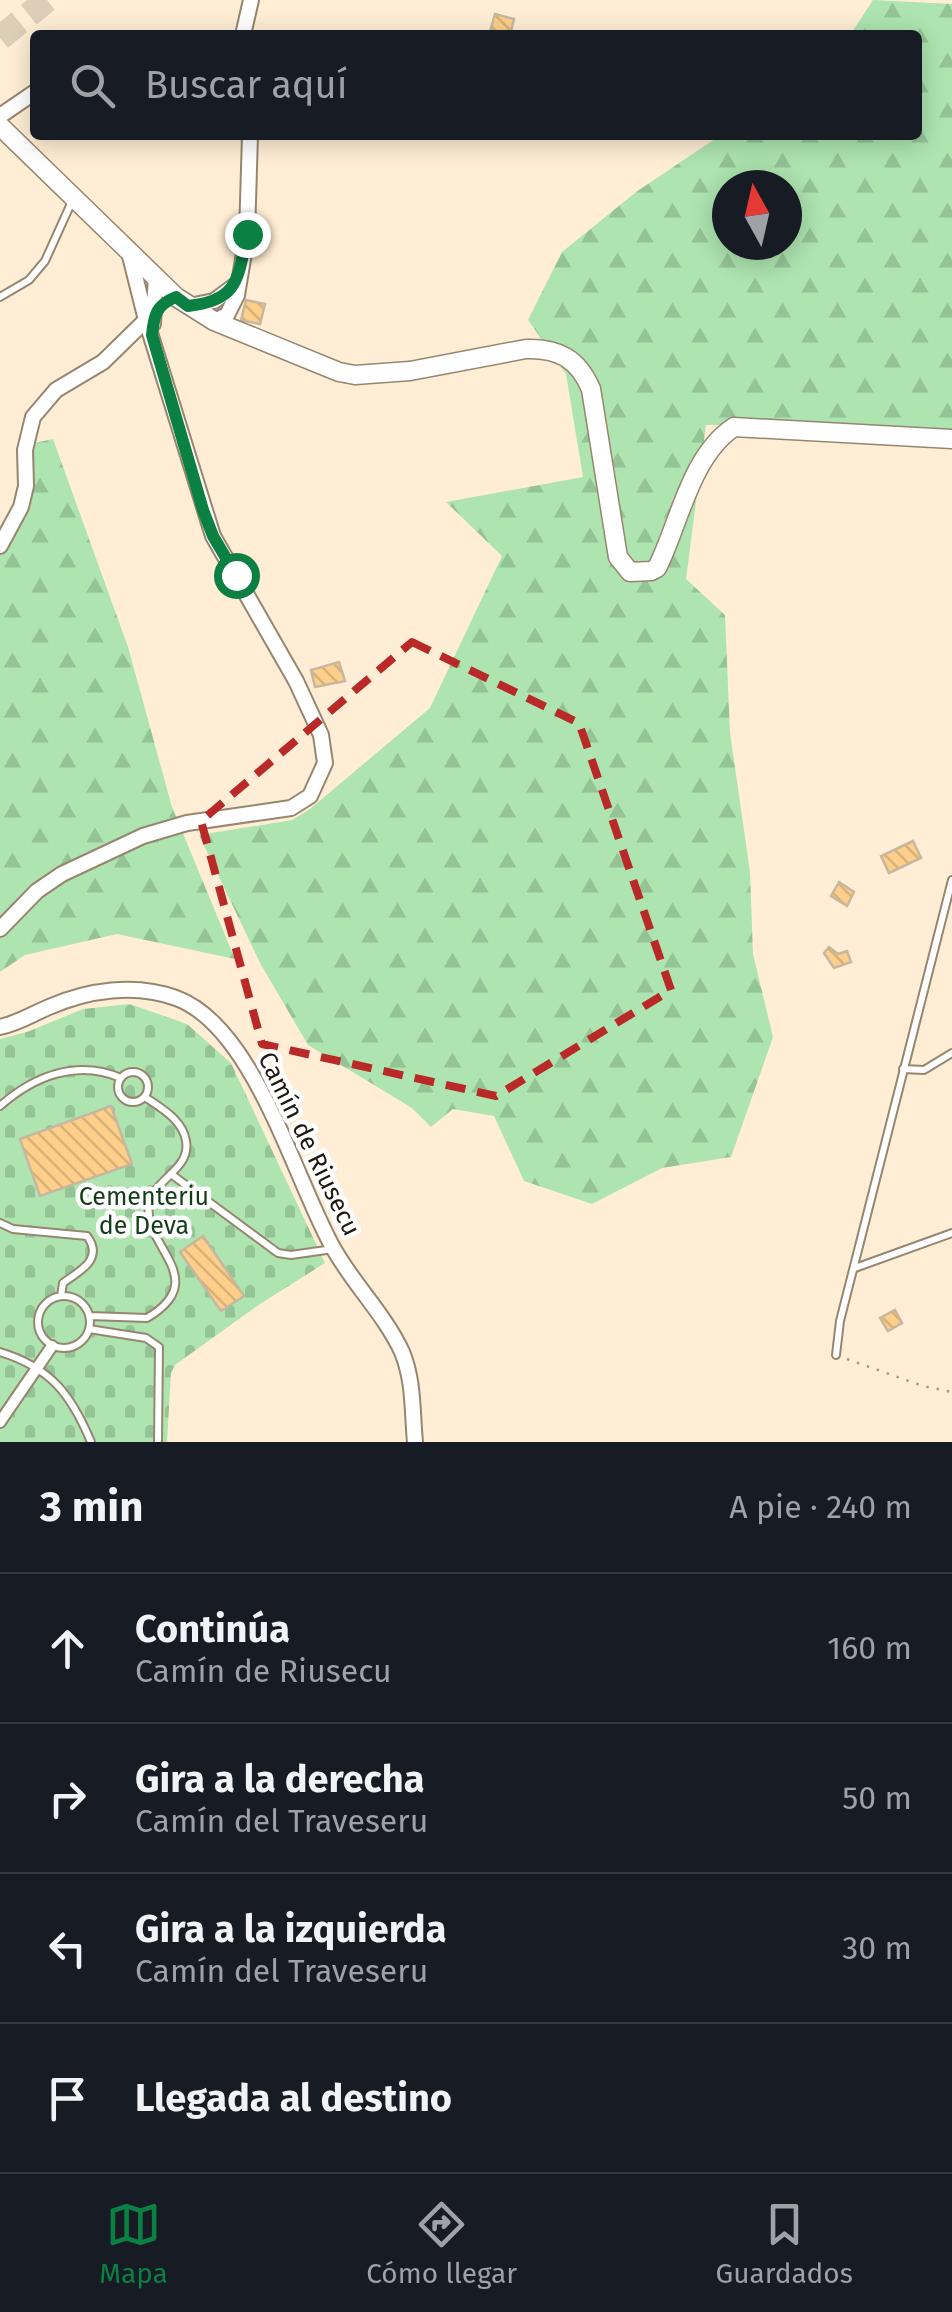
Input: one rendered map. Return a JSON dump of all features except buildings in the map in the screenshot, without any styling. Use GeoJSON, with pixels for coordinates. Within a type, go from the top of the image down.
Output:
{"type":"FeatureCollection","features":[{"type":"Feature","properties":{"kind":"street"},"geometry":{"type":"LineString","coordinates":[[244,30],[251,0]]}},
{"type":"Feature","properties":{"kind":"street"},"geometry":{"type":"LineString","coordinates":[[0,116],[30,95]]}},
{"type":"Feature","properties":{"kind":"street"},"geometry":{"type":"LineString","coordinates":[[0,126],[182,302],[214,321],[338,372],[356,375],[410,371],[540,348],[570,358],[582,370],[591,389],[615,543],[618,557],[630,572],[657,568],[694,478],[723,436],[734,428],[952,439]]}},
{"type":"Feature","properties":{"kind":"street"},"geometry":{"type":"LineString","coordinates":[[214,321],[214,312],[232,289],[247,234],[250,140]]}},
{"type":"Feature","properties":{"kind":"street"},"geometry":{"type":"LineString","coordinates":[[128,250],[150,317]]}},
{"type":"Feature","properties":{"kind":"street"},"geometry":{"type":"LineString","coordinates":[[143,300],[148,282],[156,277]]}},
{"type":"Feature","properties":{"kind":"street"},"geometry":{"type":"LineString","coordinates":[[0,930],[36,890],[143,836],[187,824],[291,808],[310,796],[325,763],[321,735],[296,681],[213,536],[152,335],[150,317],[156,277]]}},
{"type":"Feature","properties":{"kind":"street"},"geometry":{"type":"LineString","coordinates":[[0,546],[24,496],[25,450],[32,417],[56,390],[103,362],[162,304],[214,302],[232,289]]}},
{"type":"Feature","properties":{"kind":"street","name":"Camín de Riusecu"},"geometry":{"type":"LineString","coordinates":[[0,1027],[80,996],[123,990],[176,998],[200,1011],[224,1032],[241,1055],[333,1249],[401,1350],[413,1397],[416,1442]]}},
{"type":"Feature","properties":{"kind":"street"},"geometry":{"type":"LineString","coordinates":[[0,1422],[52,1346]]}},
{"type":"Feature","properties":{"kind":"lane"},"geometry":{"type":"LineString","coordinates":[[0,297],[29,280],[45,262],[74,198]]}},
{"type":"Feature","properties":{"kind":"lane"},"geometry":{"type":"LineString","coordinates":[[836,1355],[834,1348],[952,880]]}},
{"type":"Feature","properties":{"kind":"lane"},"geometry":{"type":"LineString","coordinates":[[903,1069],[924,1070],[952,1053]]}},
{"type":"Feature","properties":{"kind":"lane"},"geometry":{"type":"LineString","coordinates":[[0,1106],[29,1084],[62,1072],[107,1072],[122,1078]]}},
{"type":"Feature","properties":{"kind":"lane"},"geometry":{"type":"LineString","coordinates":[[130,1072],[145,1077],[149,1087],[146,1097],[138,1102],[124,1099],[119,1092],[122,1078],[130,1072]]}},
{"type":"Feature","properties":{"kind":"lane"},"geometry":{"type":"LineString","coordinates":[[90,1316],[147,1318],[175,1290],[171,1259],[154,1230],[148,1206],[152,1192],[186,1153],[186,1141],[179,1123],[146,1097]]}},
{"type":"Feature","properties":{"kind":"lane"},"geometry":{"type":"LineString","coordinates":[[171,1174],[278,1253],[333,1249]]}},
{"type":"Feature","properties":{"kind":"lane"},"geometry":{"type":"LineString","coordinates":[[0,1224],[13,1229],[87,1236],[94,1246],[94,1255],[64,1283],[60,1296]]}},
{"type":"Feature","properties":{"kind":"lane"},"geometry":{"type":"LineString","coordinates":[[854,1268],[952,1234]]}},
{"type":"Feature","properties":{"kind":"lane"},"geometry":{"type":"LineString","coordinates":[[60,1296],[77,1299],[90,1316],[90,1329],[75,1346],[52,1346],[40,1334],[37,1318],[45,1303],[60,1296]]}},
{"type":"Feature","properties":{"kind":"lane"},"geometry":{"type":"LineString","coordinates":[[90,1329],[146,1338],[159,1347],[158,1442]]}},
{"type":"Feature","properties":{"kind":"lane"},"geometry":{"type":"LineString","coordinates":[[0,1352],[50,1375],[91,1442]]}},
{"type":"Feature","properties":{"kind":"path"},"geometry":{"type":"LineString","coordinates":[[836,1355],[923,1386],[952,1392]]}},
{"type":"Feature","properties":{"kind":"highlighted area"},"geometry":{"type":"Polygon","coordinates":[[[412,642],[579,723],[671,990],[496,1096],[262,1044],[201,821],[412,642]]]}},
{"type":"Feature","properties":{"kind":"green space"},"geometry":{"type":"Polygon","coordinates":[[[873,0],[952,4],[952,431],[899,426],[706,425],[686,579],[725,615],[730,733],[750,872],[753,954],[773,1037],[731,1157],[662,1168],[592,1204],[524,1181],[494,1116],[453,1109],[431,1127],[412,1108],[308,1045],[260,963],[199,835],[292,820],[430,708],[502,556],[446,502],[583,477],[566,374],[528,320],[562,252],[636,192],[714,140],[922,140],[922,30],[853,30],[873,0]]]}},
{"type":"Feature","properties":{"kind":"green space"},"geometry":{"type":"Polygon","coordinates":[[[53,439],[128,647],[172,807],[235,959],[117,934],[25,955],[0,972],[0,553],[10,537],[34,443],[53,439]]]}},
{"type":"Feature","properties":{"kind":"green space","name":"Cementeriu de Deva"},"geometry":{"type":"Polygon","coordinates":[[[130,1004],[187,1024],[231,1063],[325,1263],[175,1365],[171,1373],[167,1442],[0,1442],[0,1039],[83,1009],[130,1004]]]}},
{"type":"Feature","properties":{"kind":"tunnel"},"geometry":{"type":"LineString","coordinates":[[0,38],[47,0]]}},
{"type":"Feature","properties":{"kind":"route"},"geometry":{"type":"LineString","coordinates":[[236,575],[203,510],[152,335],[154,314],[162,304],[176,297],[188,306],[214,302],[237,284],[247,234]]}}]}
